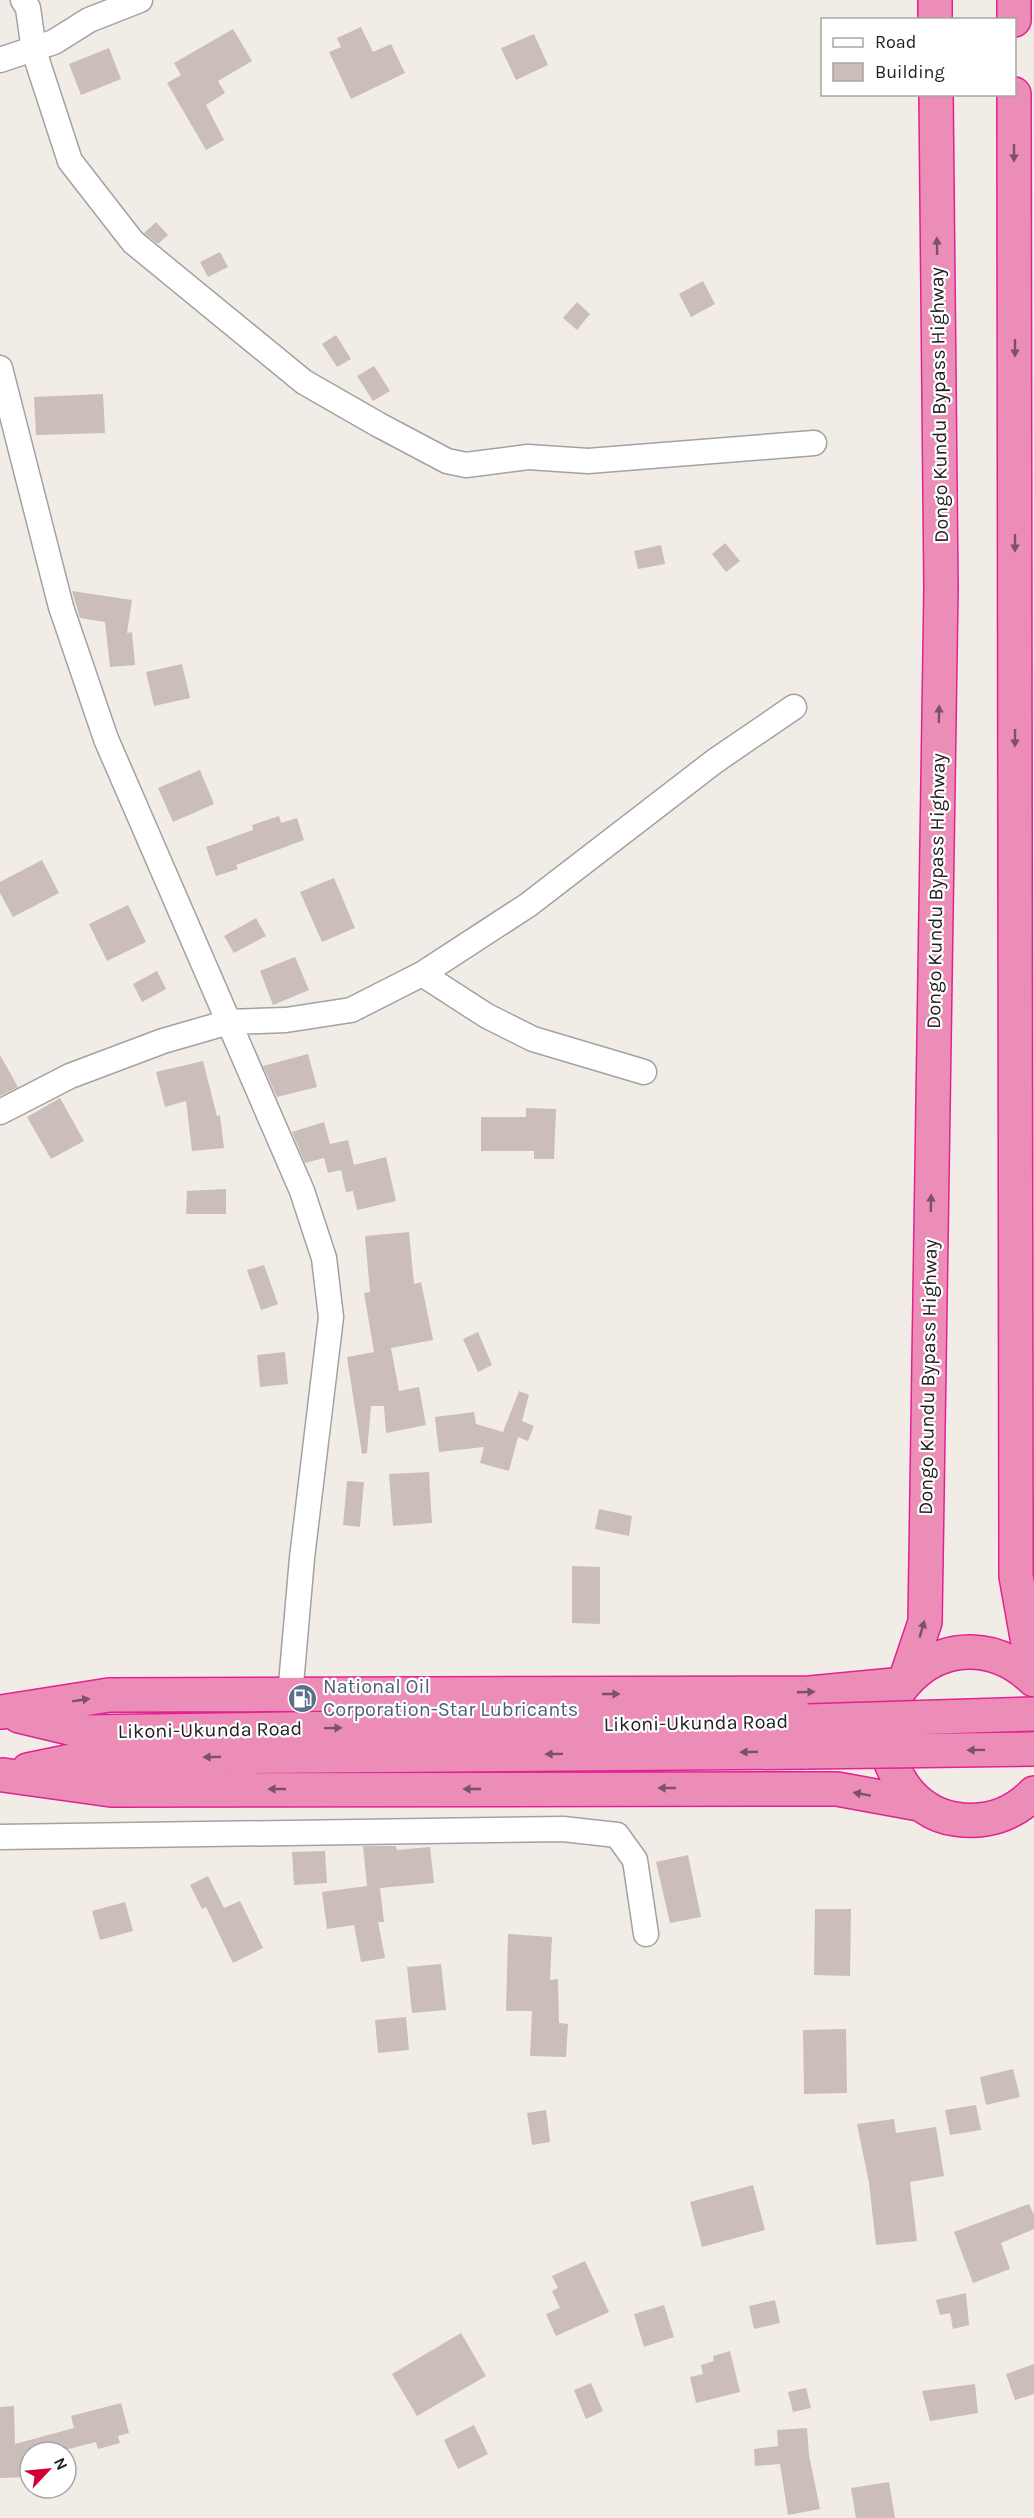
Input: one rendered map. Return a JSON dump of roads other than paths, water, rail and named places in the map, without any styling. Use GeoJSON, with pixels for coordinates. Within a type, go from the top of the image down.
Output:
{"type":"FeatureCollection","features":[{"type":"Feature","properties":{"kind":"highway"},"geometry":{"type":"LineString","coordinates":[[935,0],[935,18]]}},
{"type":"Feature","properties":{"kind":"highway"},"geometry":{"type":"LineString","coordinates":[[1014,0],[1014,18]]}},
{"type":"Feature","properties":{"kind":"highway","name":"Dongo Kundu Bypass Highway"},"geometry":{"type":"LineString","coordinates":[[904,1684],[925,1622],[941,588],[936,96]]}},
{"type":"Feature","properties":{"kind":"highway"},"geometry":{"type":"LineString","coordinates":[[1014,96],[1016,1576],[1034,1678]]}},
{"type":"Feature","properties":{"kind":"highway"},"geometry":{"type":"LineString","coordinates":[[1028,1802],[998,1817],[966,1821],[934,1812],[920,1804],[898,1778],[887,1747],[889,1714],[904,1684],[929,1662],[960,1652],[993,1654],[1023,1669],[1034,1678]]}},
{"type":"Feature","properties":{"kind":"highway"},"geometry":{"type":"LineString","coordinates":[[1,1712],[109,1695],[810,1693],[904,1684]]}},
{"type":"Feature","properties":{"kind":"highway","name":"Likoni-Ukunda Road"},"geometry":{"type":"LineString","coordinates":[[1,1712],[86,1745],[1034,1749]]}},
{"type":"Feature","properties":{"kind":"highway","name":"Likoni-Ukunda Road"},"geometry":{"type":"LineString","coordinates":[[1,1775],[86,1745],[1034,1714]]}},
{"type":"Feature","properties":{"kind":"highway"},"geometry":{"type":"LineString","coordinates":[[1,1775],[111,1790],[837,1790],[920,1804]]}},
{"type":"Feature","properties":{"kind":"street"},"geometry":{"type":"LineString","coordinates":[[24,0],[28,8],[34,51],[70,161],[133,242],[304,382],[447,461],[474,465],[528,458],[588,461],[814,443]]}},
{"type":"Feature","properties":{"kind":"street"},"geometry":{"type":"LineString","coordinates":[[0,60],[34,51],[54,42],[89,20],[140,0]]}},
{"type":"Feature","properties":{"kind":"street"},"geometry":{"type":"LineString","coordinates":[[0,368],[61,607],[106,739],[302,1191],[318,1235],[328,1278],[331,1317],[302,1558],[290,1696]]}},
{"type":"Feature","properties":{"kind":"street"},"geometry":{"type":"LineString","coordinates":[[0,1112],[70,1076],[163,1041],[229,1022],[286,1020],[351,1010],[422,974],[528,905],[715,761],[795,707]]}},
{"type":"Feature","properties":{"kind":"street"},"geometry":{"type":"LineString","coordinates":[[422,974],[488,1016],[533,1039],[644,1072]]}},
{"type":"Feature","properties":{"kind":"street"},"geometry":{"type":"LineString","coordinates":[[0,1837],[563,1829],[617,1835],[635,1860],[646,1934]]}},
{"type":"Feature","properties":{"kind":"place","name":"National Oil Corporation-Star Lubricants"},"geometry":{"type":"Point","coordinates":[302,1698]}}]}
